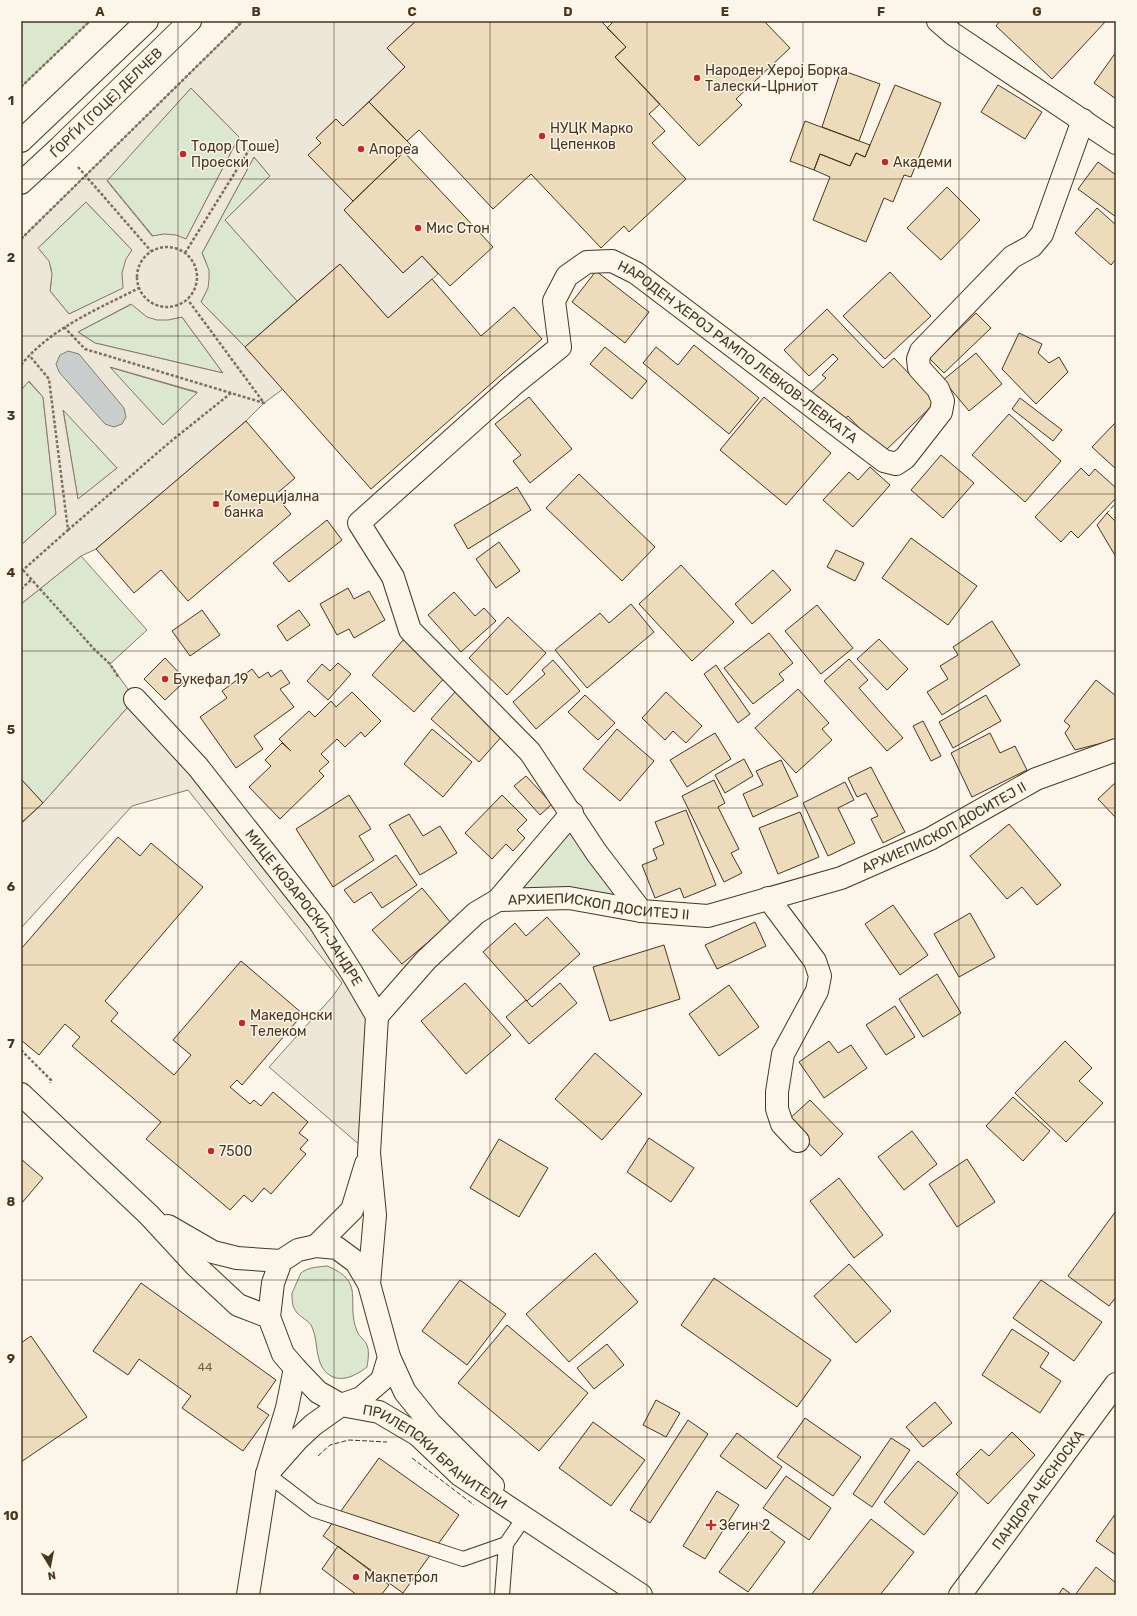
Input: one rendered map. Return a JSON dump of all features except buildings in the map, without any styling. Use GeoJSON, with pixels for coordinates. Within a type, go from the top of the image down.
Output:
{"type":"FeatureCollection","features":[{"type":"Feature","properties":{"kind":"street"},"geometry":{"type":"LineString","coordinates":[[21,141],[147,21]]}},
{"type":"Feature","properties":{"kind":"street","name":"ЃОРЃИ (ГОЦЕ) ДЕЛЧЕВ"},"geometry":{"type":"LineString","coordinates":[[21,182],[60,147],[190,21]]}},
{"type":"Feature","properties":{"kind":"street"},"geometry":{"type":"LineString","coordinates":[[938,21],[953,34],[1116,143]]}},
{"type":"Feature","properties":{"kind":"street","name":"НАРОДЕН ХЕРОЈ РАМПО ЛЕВКОВ-ЛЕВКАТА"},"geometry":{"type":"LineString","coordinates":[[641,911],[596,852],[572,813],[530,752],[410,630],[393,577],[359,523],[513,385],[560,347],[554,301],[567,276],[587,262],[612,261],[636,273],[884,461],[896,464],[905,458],[941,412],[943,401],[938,390],[919,368],[918,359],[921,351],[1012,257],[1032,246],[1042,234],[1083,120]]}},
{"type":"Feature","properties":{"kind":"street","name":"МИЦЕ КОЗАРОСКИ-ЈАНДРЕ"},"geometry":{"type":"LineString","coordinates":[[134,699],[198,767],[319,921],[377,1016]]}},
{"type":"Feature","properties":{"kind":"street","name":"АРХИЕПИСКОП ДОСИТЕЈ II"},"geometry":{"type":"LineString","coordinates":[[377,1016],[426,960],[476,913],[498,900],[569,898],[641,911],[708,916],[841,878],[930,839],[1036,779],[1116,750]]}},
{"type":"Feature","properties":{"kind":"street"},"geometry":{"type":"LineString","coordinates":[[498,900],[572,813]]}},
{"type":"Feature","properties":{"kind":"street"},"geometry":{"type":"LineString","coordinates":[[768,898],[815,961],[820,976],[817,991],[783,1054],[777,1092],[777,1109],[782,1124],[798,1141]]}},
{"type":"Feature","properties":{"kind":"street"},"geometry":{"type":"LineString","coordinates":[[369,1284],[375,1215],[369,1153],[377,1016]]}},
{"type":"Feature","properties":{"kind":"street"},"geometry":{"type":"LineString","coordinates":[[21,1094],[149,1216],[196,1266],[238,1305],[269,1316]]}},
{"type":"Feature","properties":{"kind":"street"},"geometry":{"type":"LineString","coordinates":[[316,1246],[352,1210],[369,1153]]}},
{"type":"Feature","properties":{"kind":"street"},"geometry":{"type":"LineString","coordinates":[[149,1216],[213,1252],[236,1258],[281,1261],[298,1250],[316,1246],[337,1248],[356,1262],[369,1284],[389,1357],[382,1380],[361,1398],[341,1405],[313,1425],[297,1440],[267,1474]]}},
{"type":"Feature","properties":{"kind":"street"},"geometry":{"type":"LineString","coordinates":[[281,1261],[273,1283],[269,1316],[283,1354],[318,1392],[341,1405]]}},
{"type":"Feature","properties":{"kind":"street","name":"ПРИЛЕПСКИ БРАНИТЕЛИ"},"geometry":{"type":"LineString","coordinates":[[389,1357],[406,1392],[430,1422],[524,1518]]}},
{"type":"Feature","properties":{"kind":"street"},"geometry":{"type":"LineString","coordinates":[[248,1595],[267,1474],[287,1408],[295,1368]]}},
{"type":"Feature","properties":{"kind":"street","name":"ПАНДОРА ЧЕСНОСКА"},"geometry":{"type":"LineString","coordinates":[[960,1595],[1116,1384]]}},
{"type":"Feature","properties":{"kind":"street","name":"ПРИЛЕПСКИ БРАНИТЕЛИ"},"geometry":{"type":"LineString","coordinates":[[341,1405],[379,1412],[418,1435],[460,1475],[641,1595]]}},
{"type":"Feature","properties":{"kind":"lane"},"geometry":{"type":"LineString","coordinates":[[267,1474],[314,1510],[463,1559],[506,1544]]}},
{"type":"Feature","properties":{"kind":"lane"},"geometry":{"type":"LineString","coordinates":[[502,1595],[506,1544],[524,1518]]}},
{"type":"Feature","properties":{"kind":"path"},"geometry":{"type":"LineString","coordinates":[[236,21],[240,24]]}},
{"type":"Feature","properties":{"kind":"path"},"geometry":{"type":"LineString","coordinates":[[21,240],[85,175],[243,21]]}},
{"type":"Feature","properties":{"kind":"path"},"geometry":{"type":"LineString","coordinates":[[21,87],[89,22]]}},
{"type":"Feature","properties":{"kind":"path"},"geometry":{"type":"LineString","coordinates":[[185,253],[248,150]]}},
{"type":"Feature","properties":{"kind":"path"},"geometry":{"type":"LineString","coordinates":[[85,175],[151,251]]}},
{"type":"Feature","properties":{"kind":"path"},"geometry":{"type":"LineString","coordinates":[[160,247],[171,247],[185,253],[195,264],[198,274],[197,283],[194,292],[188,300],[179,305],[170,307],[152,303],[144,297],[139,288],[137,277],[138,267],[143,258],[151,251],[160,247]]}},
{"type":"Feature","properties":{"kind":"path"},"geometry":{"type":"LineString","coordinates":[[21,365],[29,356],[64,327],[139,288]]}},
{"type":"Feature","properties":{"kind":"path"},"geometry":{"type":"LineString","coordinates":[[64,327],[85,349],[264,403],[188,300]]}},
{"type":"Feature","properties":{"kind":"path"},"geometry":{"type":"LineString","coordinates":[[29,356],[49,379],[68,530]]}},
{"type":"Feature","properties":{"kind":"path"},"geometry":{"type":"LineString","coordinates":[[134,699],[110,664],[94,650],[22,570],[170,442],[232,393]]}},
{"type":"Feature","properties":{"kind":"path"},"geometry":{"type":"LineString","coordinates":[[21,589],[31,580]]}},
{"type":"Feature","properties":{"kind":"green space"},"geometry":{"type":"Polygon","coordinates":[[[21,21],[90,21],[21,87],[21,21]]]}},
{"type":"Feature","properties":{"kind":"green space"},"geometry":{"type":"Polygon","coordinates":[[[191,88],[239,137],[186,239],[170,235],[153,236],[107,180],[191,88]]]}},
{"type":"Feature","properties":{"kind":"green space"},"geometry":{"type":"Polygon","coordinates":[[[254,157],[270,176],[225,220],[297,301],[245,347],[201,302],[208,283],[207,266],[202,253],[254,157]]]}},
{"type":"Feature","properties":{"kind":"green space"},"geometry":{"type":"Polygon","coordinates":[[[86,202],[132,250],[124,269],[124,288],[69,314],[50,291],[52,277],[51,268],[47,259],[38,248],[86,202]]]}},
{"type":"Feature","properties":{"kind":"green space"},"geometry":{"type":"Polygon","coordinates":[[[132,304],[143,313],[155,318],[174,319],[182,317],[223,373],[95,343],[78,332],[132,304]]]}},
{"type":"Feature","properties":{"kind":"green space"},"geometry":{"type":"Polygon","coordinates":[[[109,367],[198,393],[163,425],[109,367]]]}},
{"type":"Feature","properties":{"kind":"green space"},"geometry":{"type":"Polygon","coordinates":[[[28,381],[43,397],[56,514],[21,545],[21,390],[28,381]]]}},
{"type":"Feature","properties":{"kind":"green space"},"geometry":{"type":"Polygon","coordinates":[[[63,409],[117,468],[78,500],[63,409]]]}},
{"type":"Feature","properties":{"kind":"green space"},"geometry":{"type":"Polygon","coordinates":[[[81,556],[147,630],[110,664],[135,699],[43,803],[21,779],[21,604],[81,556]]]}},
{"type":"Feature","properties":{"kind":"green space"},"geometry":{"type":"Polygon","coordinates":[[[572,813],[641,911],[498,900],[572,813]]]}},
{"type":"Feature","properties":{"kind":"green space"},"geometry":{"type":"Polygon","coordinates":[[[327,1266],[339,1272],[347,1279],[351,1286],[354,1321],[359,1336],[366,1343],[368,1349],[367,1367],[350,1377],[332,1377],[322,1367],[318,1357],[315,1335],[311,1325],[295,1311],[292,1303],[292,1293],[301,1273],[310,1268],[327,1266]]]}},
{"type":"Feature","properties":{"kind":"shaded area"},"geometry":{"type":"Polygon","coordinates":[[[243,21],[416,21],[387,48],[405,67],[343,126],[336,119],[316,138],[321,143],[309,155],[353,201],[344,210],[403,273],[422,256],[438,274],[388,318],[340,264],[297,301],[225,220],[270,176],[254,157],[202,253],[209,270],[209,279],[208,288],[201,302],[283,389],[264,403],[246,421],[96,549],[81,556],[21,604],[21,545],[56,514],[43,397],[29,381],[21,390],[21,239],[243,21]],[[191,88],[107,181],[152,236],[164,234],[176,235],[186,239],[239,137],[191,88]],[[86,202],[38,248],[49,261],[52,274],[50,291],[69,314],[123,288],[122,273],[126,259],[132,250],[86,202]],[[131,304],[78,332],[95,343],[223,373],[182,317],[168,320],[157,320],[147,317],[131,304]],[[110,367],[163,425],[197,392],[110,367]],[[63,410],[78,499],[117,468],[63,410]]]}},
{"type":"Feature","properties":{"kind":"shaded area"},"geometry":{"type":"Polygon","coordinates":[[[68,351],[79,354],[124,408],[126,417],[122,424],[114,427],[105,424],[59,372],[56,364],[60,355],[68,351]]]}},
{"type":"Feature","properties":{"kind":"shaded area"},"geometry":{"type":"Polygon","coordinates":[[[135,699],[198,767],[377,1016],[369,1153],[269,1067],[333,996],[342,983],[188,790],[132,806],[21,928],[21,824],[43,803],[135,699]]]}},
{"type":"Feature","properties":{"kind":"fence"},"geometry":{"type":"LineString","coordinates":[[1106,514],[1116,503]]}},
{"type":"Feature","properties":{"kind":"fence"},"geometry":{"type":"LineString","coordinates":[[318,1456],[330,1445],[349,1440],[387,1442]]}},
{"type":"Feature","properties":{"kind":"fence"},"geometry":{"type":"LineString","coordinates":[[412,1458],[474,1505]]}},
{"type":"Feature","properties":{"kind":"place","name":"Народен Херој Борка Талески-Црниот"},"geometry":{"type":"Point","coordinates":[697,78]}},
{"type":"Feature","properties":{"kind":"place","name":"НУЦК Марко Цепенков"},"geometry":{"type":"Point","coordinates":[542,136]}},
{"type":"Feature","properties":{"kind":"place","name":"Апореа"},"geometry":{"type":"Point","coordinates":[361,149]}},
{"type":"Feature","properties":{"kind":"place","name":"Тодор (Тоше) Проески"},"geometry":{"type":"Point","coordinates":[183,154]}},
{"type":"Feature","properties":{"kind":"place","name":"Академи"},"geometry":{"type":"Point","coordinates":[885,162]}},
{"type":"Feature","properties":{"kind":"place","name":"Мис Стон"},"geometry":{"type":"Point","coordinates":[418,228]}},
{"type":"Feature","properties":{"kind":"place","name":"Комерцијална банка"},"geometry":{"type":"Point","coordinates":[216,504]}},
{"type":"Feature","properties":{"kind":"place","name":"Букефал 19"},"geometry":{"type":"Point","coordinates":[165,679]}},
{"type":"Feature","properties":{"kind":"place","name":"Македонски Телеком"},"geometry":{"type":"Point","coordinates":[242,1023]}},
{"type":"Feature","properties":{"kind":"place","name":"7500"},"geometry":{"type":"Point","coordinates":[211,1151]}},
{"type":"Feature","properties":{"kind":"place","name":"Зегин 2"},"geometry":{"type":"Point","coordinates":[711,1525]}},
{"type":"Feature","properties":{"kind":"place","name":"Макпетрол"},"geometry":{"type":"Point","coordinates":[356,1577]}}]}
